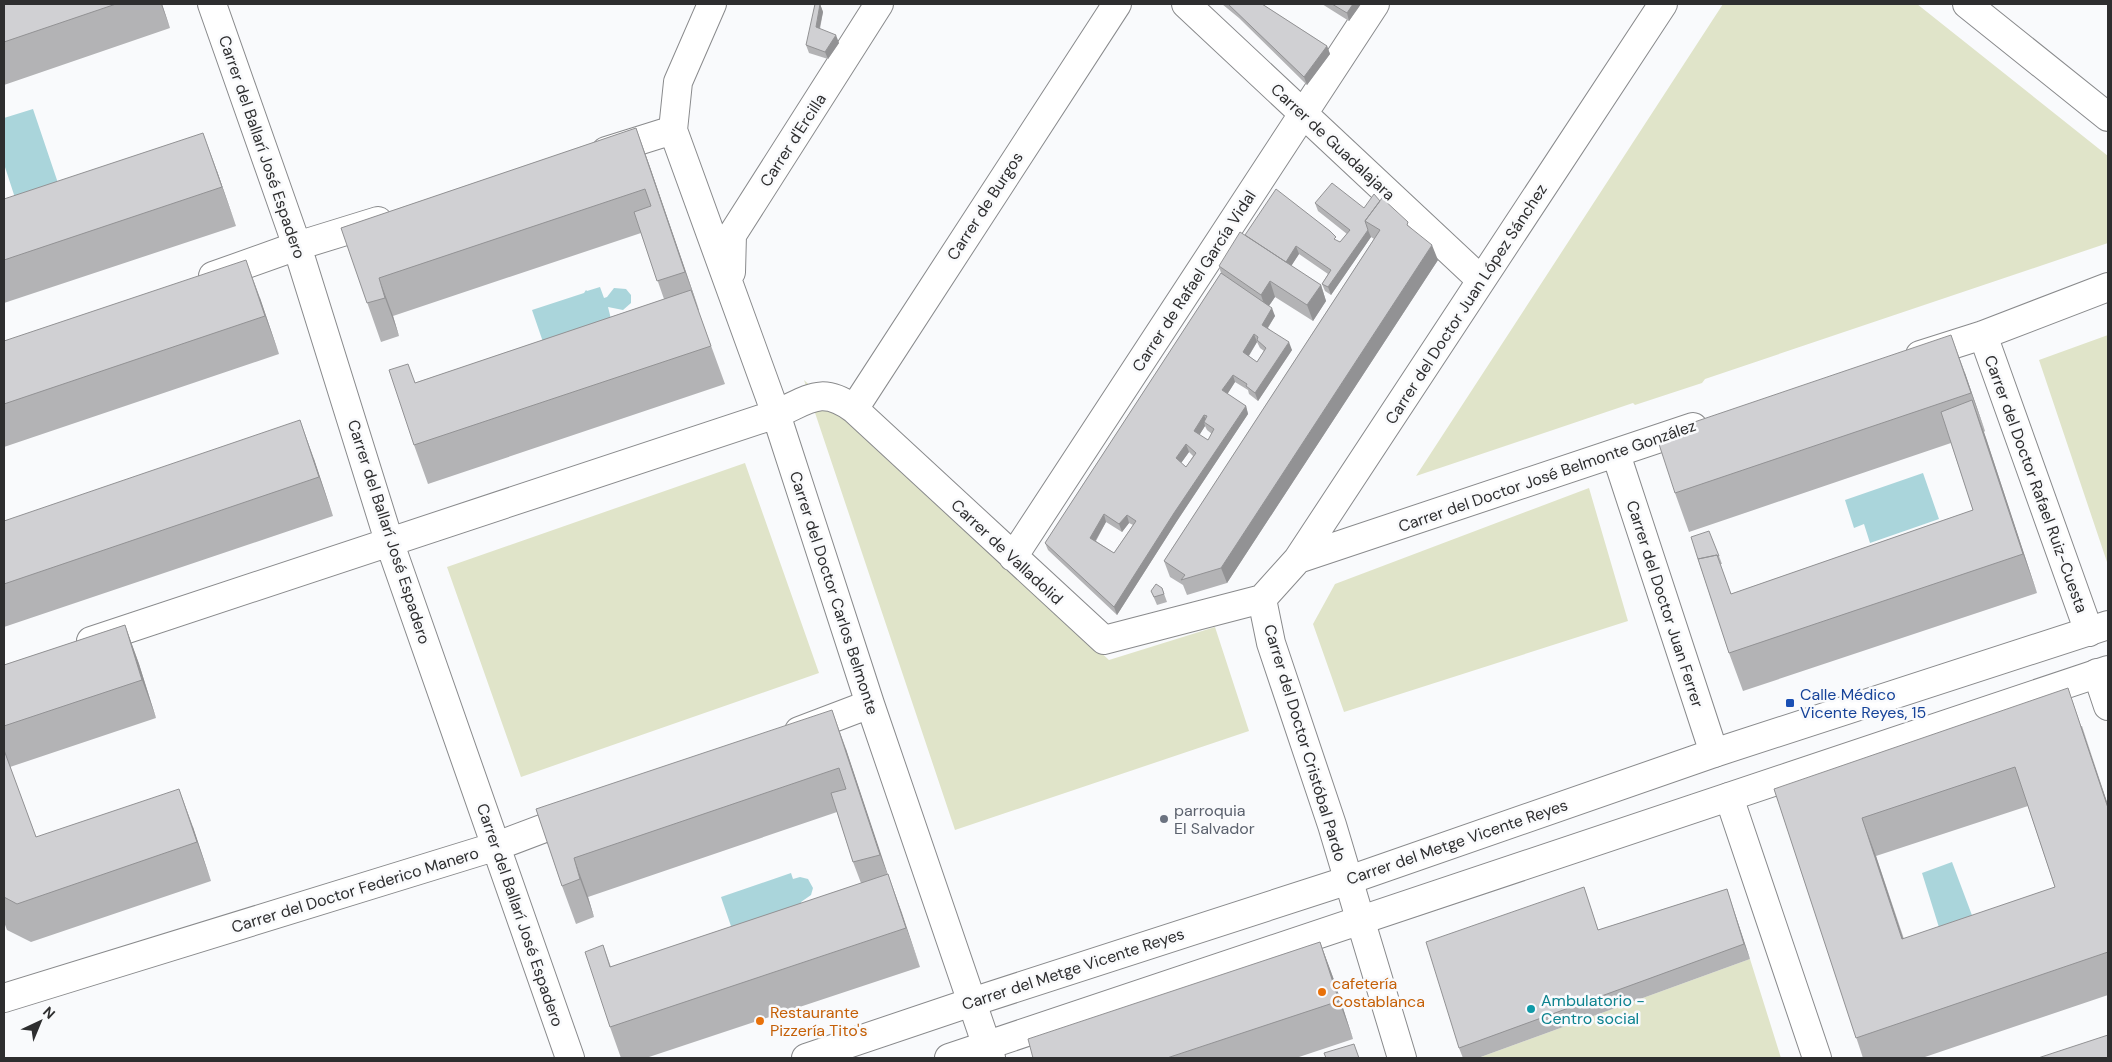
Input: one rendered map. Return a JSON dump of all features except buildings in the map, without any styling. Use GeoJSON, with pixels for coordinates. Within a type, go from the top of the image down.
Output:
{"type":"FeatureCollection","features":[{"type":"Feature","properties":{"kind":"street","name":"Carrer del Ballarí José Espadero"},"geometry":{"type":"LineString","coordinates":[[212,4],[297,246],[389,541],[570,1058]]}},
{"type":"Feature","properties":{"kind":"street"},"geometry":{"type":"LineString","coordinates":[[579,159],[673,130],[678,82],[712,4]]}},
{"type":"Feature","properties":{"kind":"street","name":"Carrer d'Ercilla"},"geometry":{"type":"LineString","coordinates":[[731,284],[732,235],[880,4]]}},
{"type":"Feature","properties":{"kind":"street","name":"Carrer de Burgos"},"geometry":{"type":"LineString","coordinates":[[854,409],[1117,4]]}},
{"type":"Feature","properties":{"kind":"street","name":"Carrer de Guadalajara"},"geometry":{"type":"LineString","coordinates":[[1186,4],[1481,280]]}},
{"type":"Feature","properties":{"kind":"street","name":"Carrer de Rafael García Vidal"},"geometry":{"type":"LineString","coordinates":[[1013,558],[1374,4]]}},
{"type":"Feature","properties":{"kind":"street","name":"Carrer del Doctor Juan López Sánchez"},"geometry":{"type":"LineString","coordinates":[[1262,599],[1298,559],[1663,4]]}},
{"type":"Feature","properties":{"kind":"street"},"geometry":{"type":"LineString","coordinates":[[1967,4],[2108,117]]}},
{"type":"Feature","properties":{"kind":"street","name":"Carrer del Doctor Carlos Belmonte"},"geometry":{"type":"LineString","coordinates":[[673,130],[731,284],[776,414],[870,704],[989,1052]]}},
{"type":"Feature","properties":{"kind":"street"},"geometry":{"type":"LineString","coordinates":[[187,285],[297,246],[401,214]]}},
{"type":"Feature","properties":{"kind":"street"},"geometry":{"type":"LineString","coordinates":[[1898,362],[1984,335],[2108,287]]}},
{"type":"Feature","properties":{"kind":"street","name":"Carrer del Doctor Rafael Ruiz-Cuesta"},"geometry":{"type":"LineString","coordinates":[[1984,335],[2099,629]]}},
{"type":"Feature","properties":{"kind":"street","name":"Carrer de Valladolid"},"geometry":{"type":"LineString","coordinates":[[70,648],[776,414],[823,394],[837,398],[854,409],[1013,558],[1104,640],[1262,599]]}},
{"type":"Feature","properties":{"kind":"street","name":"Carrer del Doctor José Belmonte González"},"geometry":{"type":"LineString","coordinates":[[1298,559],[1717,419]]}},
{"type":"Feature","properties":{"kind":"street","name":"Carrer del Doctor Juan Ferrer"},"geometry":{"type":"LineString","coordinates":[[1616,454],[1714,753]]}},
{"type":"Feature","properties":{"kind":"street","name":"Carrer del Doctor Cristóbal Pardo"},"geometry":{"type":"LineString","coordinates":[[1262,599],[1271,644],[1348,880],[1402,1058]]}},
{"type":"Feature","properties":{"kind":"street","name":"Carrer del Metge Vicente Reyes"},"geometry":{"type":"LineString","coordinates":[[806,1058],[1348,880],[1714,753],[2099,629]]}},
{"type":"Feature","properties":{"kind":"street"},"geometry":{"type":"LineString","coordinates":[[949,1058],[989,1052],[1361,922],[2103,672],[2108,706]]}},
{"type":"Feature","properties":{"kind":"street"},"geometry":{"type":"LineString","coordinates":[[777,739],[870,704]]}},
{"type":"Feature","properties":{"kind":"street"},"geometry":{"type":"LineString","coordinates":[[1729,797],[1817,1058]]}},
{"type":"Feature","properties":{"kind":"street","name":"Carrer del Doctor Federico Manero"},"geometry":{"type":"LineString","coordinates":[[4,998],[497,846],[600,807]]}},
{"type":"Feature","properties":{"kind":"green space"},"geometry":{"type":"Polygon","coordinates":[[[1723,4],[1917,4],[2108,156],[2108,243],[1705,379],[1702,383],[1635,405],[1633,403],[1416,476],[1723,4]]]}},
{"type":"Feature","properties":{"kind":"green space"},"geometry":{"type":"Polygon","coordinates":[[[2108,335],[2108,565],[2039,360],[2108,335]]]}},
{"type":"Feature","properties":{"kind":"green space"},"geometry":{"type":"Polygon","coordinates":[[[804,380],[1109,660],[1215,627],[1249,731],[955,830],[804,380]]]}},
{"type":"Feature","properties":{"kind":"green space"},"geometry":{"type":"Polygon","coordinates":[[[745,463],[819,673],[521,777],[447,567],[745,463]]]}},
{"type":"Feature","properties":{"kind":"green space"},"geometry":{"type":"Polygon","coordinates":[[[1589,488],[1628,621],[1344,712],[1313,624],[1335,584],[1589,488]]]}},
{"type":"Feature","properties":{"kind":"green space"},"geometry":{"type":"Polygon","coordinates":[[[1750,959],[1781,1058],[1478,1058],[1750,959]]]}},
{"type":"Feature","properties":{"kind":"water"},"geometry":{"type":"Polygon","coordinates":[[[33,109],[60,189],[17,204],[4,164],[4,118],[33,109]]]}},
{"type":"Feature","properties":{"kind":"water"},"geometry":{"type":"Polygon","coordinates":[[[600,287],[604,298],[614,288],[626,289],[631,295],[631,303],[623,310],[608,307],[611,319],[543,342],[532,310],[584,293],[586,290],[600,287]]]}},
{"type":"Feature","properties":{"kind":"water"},"geometry":{"type":"Polygon","coordinates":[[[1923,473],[1939,519],[1870,543],[1864,524],[1854,528],[1845,500],[1923,473]]]}},
{"type":"Feature","properties":{"kind":"water"},"geometry":{"type":"Polygon","coordinates":[[[1952,862],[1976,926],[1942,937],[1922,873],[1952,862]]]}},
{"type":"Feature","properties":{"kind":"water"},"geometry":{"type":"Polygon","coordinates":[[[791,873],[793,879],[800,877],[808,879],[813,888],[811,895],[801,902],[802,905],[732,929],[721,897],[791,873]]]}},
{"type":"Feature","properties":{"kind":"place","name":"Calle Médico Vicente Reyes, 15"},"geometry":{"type":"Point","coordinates":[1790,703]}},
{"type":"Feature","properties":{"kind":"place","name":"parroquia El Salvador"},"geometry":{"type":"Point","coordinates":[1164,819]}},
{"type":"Feature","properties":{"kind":"place","name":"cafetería Costablanca"},"geometry":{"type":"Point","coordinates":[1322,992]}},
{"type":"Feature","properties":{"kind":"place","name":"Ambulatorio - Centro social"},"geometry":{"type":"Point","coordinates":[1531,1009]}},
{"type":"Feature","properties":{"kind":"place","name":"Restaurante Pizzería Tito's"},"geometry":{"type":"Point","coordinates":[760,1021]}}]}
